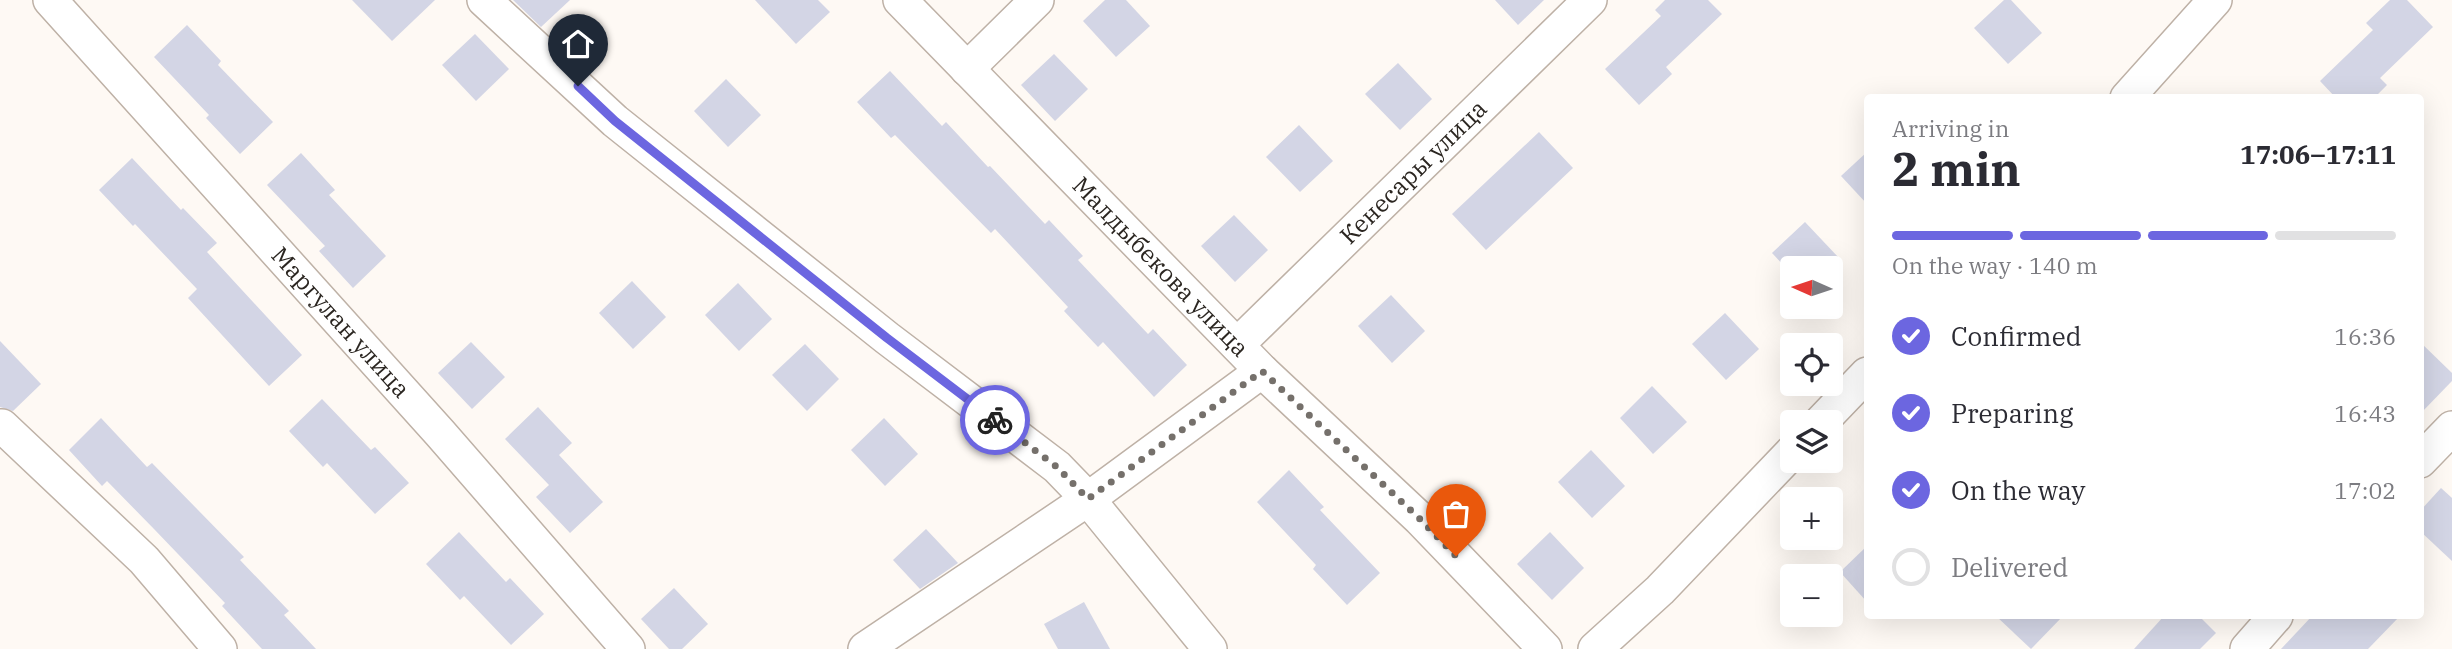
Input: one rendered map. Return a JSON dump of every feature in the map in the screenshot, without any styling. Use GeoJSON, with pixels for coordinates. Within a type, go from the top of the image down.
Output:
{"type":"FeatureCollection","features":[{"type":"Feature","properties":{"kind":"street","name":"Маргулан улица"},"geometry":{"type":"LineString","coordinates":[[50,0],[440,433],[628,649]]}},
{"type":"Feature","properties":{"kind":"street"},"geometry":{"type":"LineString","coordinates":[[484,0],[615,121],[887,338],[1057,467],[1088,499],[1210,649]]}},
{"type":"Feature","properties":{"kind":"street","name":"Малдыбекова улица"},"geometry":{"type":"LineString","coordinates":[[900,0],[1262,371],[1420,519],[1545,649]]}},
{"type":"Feature","properties":{"kind":"street"},"geometry":{"type":"LineString","coordinates":[[967,69],[1037,0]]}},
{"type":"Feature","properties":{"kind":"street","name":"Кенесары улица"},"geometry":{"type":"LineString","coordinates":[[1237,345],[1590,0]]}},
{"type":"Feature","properties":{"kind":"street"},"geometry":{"type":"LineString","coordinates":[[2131,94],[2215,0]]}},
{"type":"Feature","properties":{"kind":"street"},"geometry":{"type":"LineString","coordinates":[[865,649],[1088,499],[1262,371]]}},
{"type":"Feature","properties":{"kind":"street"},"geometry":{"type":"LineString","coordinates":[[1832,410],[1864,377]]}},
{"type":"Feature","properties":{"kind":"street"},"geometry":{"type":"LineString","coordinates":[[2,426],[144,560],[220,649]]}},
{"type":"Feature","properties":{"kind":"street"},"geometry":{"type":"LineString","coordinates":[[2424,457],[2452,428]]}},
{"type":"Feature","properties":{"kind":"street"},"geometry":{"type":"LineString","coordinates":[[1595,649],[1660,590],[1780,465]]}},
{"type":"Feature","properties":{"kind":"street"},"geometry":{"type":"LineString","coordinates":[[2247,649],[2273,619]]}},
{"type":"Feature","properties":{"kind":"building"},"geometry":{"type":"Polygon","coordinates":[[[352,0],[435,0],[392,41],[352,0]]]}},
{"type":"Feature","properties":{"kind":"building"},"geometry":{"type":"Polygon","coordinates":[[[513,0],[570,0],[541,27],[513,0]]]}},
{"type":"Feature","properties":{"kind":"building"},"geometry":{"type":"Polygon","coordinates":[[[755,0],[818,0],[830,12],[796,44],[755,0]]]}},
{"type":"Feature","properties":{"kind":"building"},"geometry":{"type":"Polygon","coordinates":[[[1105,0],[1126,0],[1150,26],[1116,57],[1083,21],[1105,0]]]}},
{"type":"Feature","properties":{"kind":"building"},"geometry":{"type":"Polygon","coordinates":[[[1495,0],[1544,0],[1518,25],[1495,0]]]}},
{"type":"Feature","properties":{"kind":"building"},"geometry":{"type":"Polygon","coordinates":[[[1665,0],[1708,0],[1722,14],[1666,67],[1672,74],[1639,105],[1605,69],[1661,16],[1655,10],[1665,0]]]}},
{"type":"Feature","properties":{"kind":"building"},"geometry":{"type":"Polygon","coordinates":[[[2004,0],[2011,0],[2042,33],[2008,64],[1974,28],[2004,0]]]}},
{"type":"Feature","properties":{"kind":"building"},"geometry":{"type":"Polygon","coordinates":[[[2390,0],[2407,0],[2433,27],[2380,78],[2387,85],[2378,94],[2332,94],[2320,81],[2373,30],[2366,23],[2390,0]]]}},
{"type":"Feature","properties":{"kind":"building"},"geometry":{"type":"Polygon","coordinates":[[[187,25],[221,61],[218,65],[273,122],[240,154],[206,118],[209,115],[154,57],[187,25]]]}},
{"type":"Feature","properties":{"kind":"building"},"geometry":{"type":"Polygon","coordinates":[[[475,34],[509,69],[476,101],[442,65],[475,34]]]}},
{"type":"Feature","properties":{"kind":"building"},"geometry":{"type":"Polygon","coordinates":[[[1054,54],[1088,89],[1055,121],[1021,85],[1054,54]]]}},
{"type":"Feature","properties":{"kind":"building"},"geometry":{"type":"Polygon","coordinates":[[[1398,63],[1432,99],[1400,130],[1365,94],[1398,63]]]}},
{"type":"Feature","properties":{"kind":"building"},"geometry":{"type":"Polygon","coordinates":[[[890,71],[942,126],[946,122],[1045,224],[1049,220],[1083,256],[1078,260],[1148,334],[1153,329],[1187,365],[1154,397],[1103,342],[1098,347],[1064,311],[1068,307],[995,229],[991,233],[895,135],[891,138],[857,102],[890,71]]]}},
{"type":"Feature","properties":{"kind":"building"},"geometry":{"type":"Polygon","coordinates":[[[726,79],[761,115],[728,147],[694,111],[726,79]]]}},
{"type":"Feature","properties":{"kind":"building"},"geometry":{"type":"Polygon","coordinates":[[[1299,125],[1333,161],[1300,192],[1266,157],[1299,125]]]}},
{"type":"Feature","properties":{"kind":"building"},"geometry":{"type":"Polygon","coordinates":[[[1539,132],[1573,168],[1486,250],[1452,214],[1539,132]]]}},
{"type":"Feature","properties":{"kind":"building"},"geometry":{"type":"Polygon","coordinates":[[[301,153],[335,190],[329,195],[386,256],[353,288],[319,251],[325,246],[267,185],[301,153]]]}},
{"type":"Feature","properties":{"kind":"building"},"geometry":{"type":"Polygon","coordinates":[[[1864,155],[1864,201],[1841,176],[1864,155]]]}},
{"type":"Feature","properties":{"kind":"building"},"geometry":{"type":"Polygon","coordinates":[[[132,158],[181,210],[183,208],[217,243],[207,252],[302,355],[269,386],[188,298],[197,289],[99,190],[132,158]]]}},
{"type":"Feature","properties":{"kind":"building"},"geometry":{"type":"Polygon","coordinates":[[[1234,215],[1268,250],[1235,282],[1201,246],[1234,215]]]}},
{"type":"Feature","properties":{"kind":"building"},"geometry":{"type":"Polygon","coordinates":[[[1805,222],[1837,256],[1780,256],[1780,262],[1772,253],[1805,222]]]}},
{"type":"Feature","properties":{"kind":"building"},"geometry":{"type":"Polygon","coordinates":[[[632,281],[666,317],[633,349],[599,313],[632,281]]]}},
{"type":"Feature","properties":{"kind":"building"},"geometry":{"type":"Polygon","coordinates":[[[738,283],[772,319],[739,351],[705,315],[738,283]]]}},
{"type":"Feature","properties":{"kind":"building"},"geometry":{"type":"Polygon","coordinates":[[[1391,295],[1425,331],[1392,363],[1358,326],[1391,295]]]}},
{"type":"Feature","properties":{"kind":"building"},"geometry":{"type":"Polygon","coordinates":[[[1725,313],[1759,349],[1726,380],[1692,344],[1725,313]]]}},
{"type":"Feature","properties":{"kind":"building"},"geometry":{"type":"Polygon","coordinates":[[[0,341],[41,384],[13,411],[0,407],[0,341]]]}},
{"type":"Feature","properties":{"kind":"building"},"geometry":{"type":"Polygon","coordinates":[[[471,342],[505,377],[472,409],[438,373],[471,342]]]}},
{"type":"Feature","properties":{"kind":"building"},"geometry":{"type":"Polygon","coordinates":[[[805,344],[839,379],[807,411],[772,375],[805,344]]]}},
{"type":"Feature","properties":{"kind":"building"},"geometry":{"type":"Polygon","coordinates":[[[2424,346],[2452,373],[2452,381],[2424,410],[2424,346]]]}},
{"type":"Feature","properties":{"kind":"building"},"geometry":{"type":"Polygon","coordinates":[[[1652,386],[1687,422],[1653,454],[1620,418],[1652,386]]]}},
{"type":"Feature","properties":{"kind":"building"},"geometry":{"type":"Polygon","coordinates":[[[322,399],[371,450],[375,447],[409,483],[375,514],[327,463],[323,467],[289,431],[322,399]]]}},
{"type":"Feature","properties":{"kind":"building"},"geometry":{"type":"Polygon","coordinates":[[[538,407],[572,443],[559,455],[603,502],[570,533],[536,497],[549,485],[505,439],[538,407]]]}},
{"type":"Feature","properties":{"kind":"building"},"geometry":{"type":"Polygon","coordinates":[[[101,418],[147,467],[152,463],[244,557],[240,560],[289,611],[284,615],[316,649],[262,649],[222,606],[225,603],[107,481],[102,486],[69,450],[101,418]]]}},
{"type":"Feature","properties":{"kind":"building"},"geometry":{"type":"Polygon","coordinates":[[[884,418],[918,454],[885,486],[851,450],[884,418]]]}},
{"type":"Feature","properties":{"kind":"building"},"geometry":{"type":"Polygon","coordinates":[[[1591,450],[1625,486],[1592,518],[1558,482],[1591,450]]]}},
{"type":"Feature","properties":{"kind":"building"},"geometry":{"type":"Polygon","coordinates":[[[1289,470],[1324,507],[1320,510],[1380,573],[1347,605],[1313,569],[1316,565],[1257,502],[1289,470]]]}},
{"type":"Feature","properties":{"kind":"building"},"geometry":{"type":"Polygon","coordinates":[[[2441,488],[2452,498],[2452,561],[2424,535],[2424,507],[2441,488]]]}},
{"type":"Feature","properties":{"kind":"building"},"geometry":{"type":"Polygon","coordinates":[[[926,529],[958,563],[920,589],[893,560],[926,529]]]}},
{"type":"Feature","properties":{"kind":"building"},"geometry":{"type":"Polygon","coordinates":[[[459,532],[506,582],[510,578],[544,614],[511,645],[464,596],[460,600],[426,564],[459,532]]]}},
{"type":"Feature","properties":{"kind":"building"},"geometry":{"type":"Polygon","coordinates":[[[1550,532],[1584,568],[1552,600],[1517,564],[1550,532]]]}},
{"type":"Feature","properties":{"kind":"building"},"geometry":{"type":"Polygon","coordinates":[[[1864,549],[1864,599],[1843,575],[1843,569],[1864,549]]]}},
{"type":"Feature","properties":{"kind":"building"},"geometry":{"type":"Polygon","coordinates":[[[674,588],[708,624],[682,649],[669,649],[641,619],[674,588]]]}},
{"type":"Feature","properties":{"kind":"building"},"geometry":{"type":"Polygon","coordinates":[[[1084,602],[1110,649],[1058,649],[1044,624],[1084,602]]]}},
{"type":"Feature","properties":{"kind":"building"},"geometry":{"type":"Polygon","coordinates":[[[1999,619],[2060,619],[2031,649],[1999,619]]]}},
{"type":"Feature","properties":{"kind":"building"},"geometry":{"type":"Polygon","coordinates":[[[2161,619],[2202,619],[2216,633],[2200,649],[2134,649],[2161,619]]]}},
{"type":"Feature","properties":{"kind":"building"},"geometry":{"type":"Polygon","coordinates":[[[2309,619],[2397,619],[2368,649],[2281,649],[2309,619]]]}},
{"type":"Feature","properties":{"kind":"way so far"},"geometry":{"type":"LineString","coordinates":[[995,420],[1057,467],[1088,499],[1262,371],[1456,556]]}},
{"type":"Feature","properties":{"kind":"route"},"geometry":{"type":"LineString","coordinates":[[578,86],[615,121],[750,226],[887,338],[995,420]]}}]}
